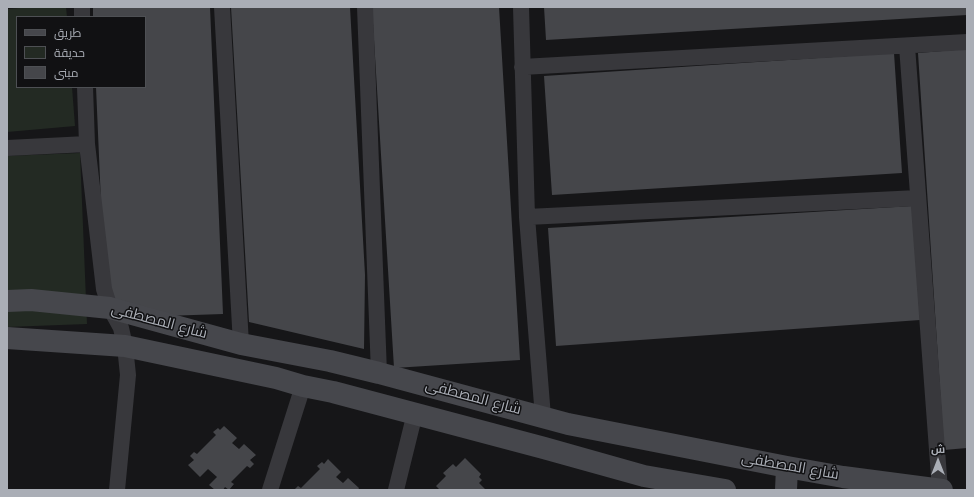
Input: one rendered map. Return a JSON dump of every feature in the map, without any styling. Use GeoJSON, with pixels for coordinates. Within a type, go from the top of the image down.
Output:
{"type":"FeatureCollection","features":[{"type":"Feature","properties":{"kind":"street"},"geometry":{"type":"LineString","coordinates":[[222,7],[241,344]]}},
{"type":"Feature","properties":{"kind":"street"},"geometry":{"type":"LineString","coordinates":[[365,7],[379,373]]}},
{"type":"Feature","properties":{"kind":"street"},"geometry":{"type":"LineString","coordinates":[[521,7],[527,217],[543,417]]}},
{"type":"Feature","properties":{"kind":"street"},"geometry":{"type":"LineString","coordinates":[[522,67],[967,42]]}},
{"type":"Feature","properties":{"kind":"street"},"geometry":{"type":"LineString","coordinates":[[907,46],[941,490]]}},
{"type":"Feature","properties":{"kind":"street"},"geometry":{"type":"LineString","coordinates":[[85,88],[87,144],[104,289],[110,308],[121,328],[125,346],[128,375],[117,490]]}},
{"type":"Feature","properties":{"kind":"street"},"geometry":{"type":"LineString","coordinates":[[7,148],[87,144]]}},
{"type":"Feature","properties":{"kind":"street"},"geometry":{"type":"LineString","coordinates":[[527,217],[918,198]]}},
{"type":"Feature","properties":{"kind":"street","name":"شارع المصطفى"},"geometry":{"type":"LineString","coordinates":[[7,301],[31,300],[110,308],[241,344],[330,361],[379,373],[568,424],[842,477],[941,490]]}},
{"type":"Feature","properties":{"kind":"street","name":"شارع المصطفى"},"geometry":{"type":"LineString","coordinates":[[7,338],[125,346],[276,378],[414,413],[544,448],[642,483],[725,490]]}},
{"type":"Feature","properties":{"kind":"street"},"geometry":{"type":"LineString","coordinates":[[270,490],[303,386]]}},
{"type":"Feature","properties":{"kind":"street"},"geometry":{"type":"LineString","coordinates":[[396,490],[414,413]]}},
{"type":"Feature","properties":{"kind":"street"},"geometry":{"type":"LineString","coordinates":[[786,490],[787,467]]}},
{"type":"Feature","properties":{"kind":"green space"},"geometry":{"type":"Polygon","coordinates":[[[66,7],[67,16],[16,16],[16,88],[72,88],[75,126],[7,132],[7,9],[66,7]]]}},
{"type":"Feature","properties":{"kind":"green space"},"geometry":{"type":"Polygon","coordinates":[[[80,153],[87,324],[7,327],[7,156],[80,153]]]}},
{"type":"Feature","properties":{"kind":"building"},"geometry":{"type":"Polygon","coordinates":[[[93,7],[210,7],[223,314],[106,318],[96,88],[146,88],[146,16],[93,16],[93,7]]]}},
{"type":"Feature","properties":{"kind":"building"},"geometry":{"type":"Polygon","coordinates":[[[231,7],[350,7],[365,275],[364,349],[249,322],[231,7]]]}},
{"type":"Feature","properties":{"kind":"building"},"geometry":{"type":"Polygon","coordinates":[[[372,7],[499,7],[520,360],[394,368],[372,7]]]}},
{"type":"Feature","properties":{"kind":"building"},"geometry":{"type":"Polygon","coordinates":[[[544,7],[967,7],[967,15],[546,40],[544,7]]]}},
{"type":"Feature","properties":{"kind":"building"},"geometry":{"type":"Polygon","coordinates":[[[967,49],[967,448],[944,450],[918,53],[967,49]]]}},
{"type":"Feature","properties":{"kind":"building"},"geometry":{"type":"Polygon","coordinates":[[[894,53],[902,173],[552,195],[544,76],[894,53]]]}},
{"type":"Feature","properties":{"kind":"building"},"geometry":{"type":"Polygon","coordinates":[[[912,206],[920,320],[556,346],[548,228],[912,206]]]}},
{"type":"Feature","properties":{"kind":"building"},"geometry":{"type":"Polygon","coordinates":[[[224,426],[237,438],[232,443],[239,449],[244,444],[256,455],[250,460],[254,464],[250,468],[247,466],[231,482],[234,484],[229,490],[225,487],[223,490],[215,490],[209,485],[217,477],[208,469],[200,477],[188,465],[194,460],[190,456],[194,452],[197,454],[216,435],[213,432],[218,428],[220,430],[224,426]]]}},
{"type":"Feature","properties":{"kind":"building"},"geometry":{"type":"Polygon","coordinates":[[[465,458],[481,474],[479,477],[482,480],[479,483],[486,490],[440,490],[436,486],[446,476],[443,473],[453,464],[456,467],[465,458]]]}},
{"type":"Feature","properties":{"kind":"building"},"geometry":{"type":"Polygon","coordinates":[[[328,459],[341,472],[336,477],[343,483],[348,478],[359,488],[358,490],[294,490],[298,486],[301,488],[320,469],[317,466],[322,462],[324,464],[328,459]]]}}]}
